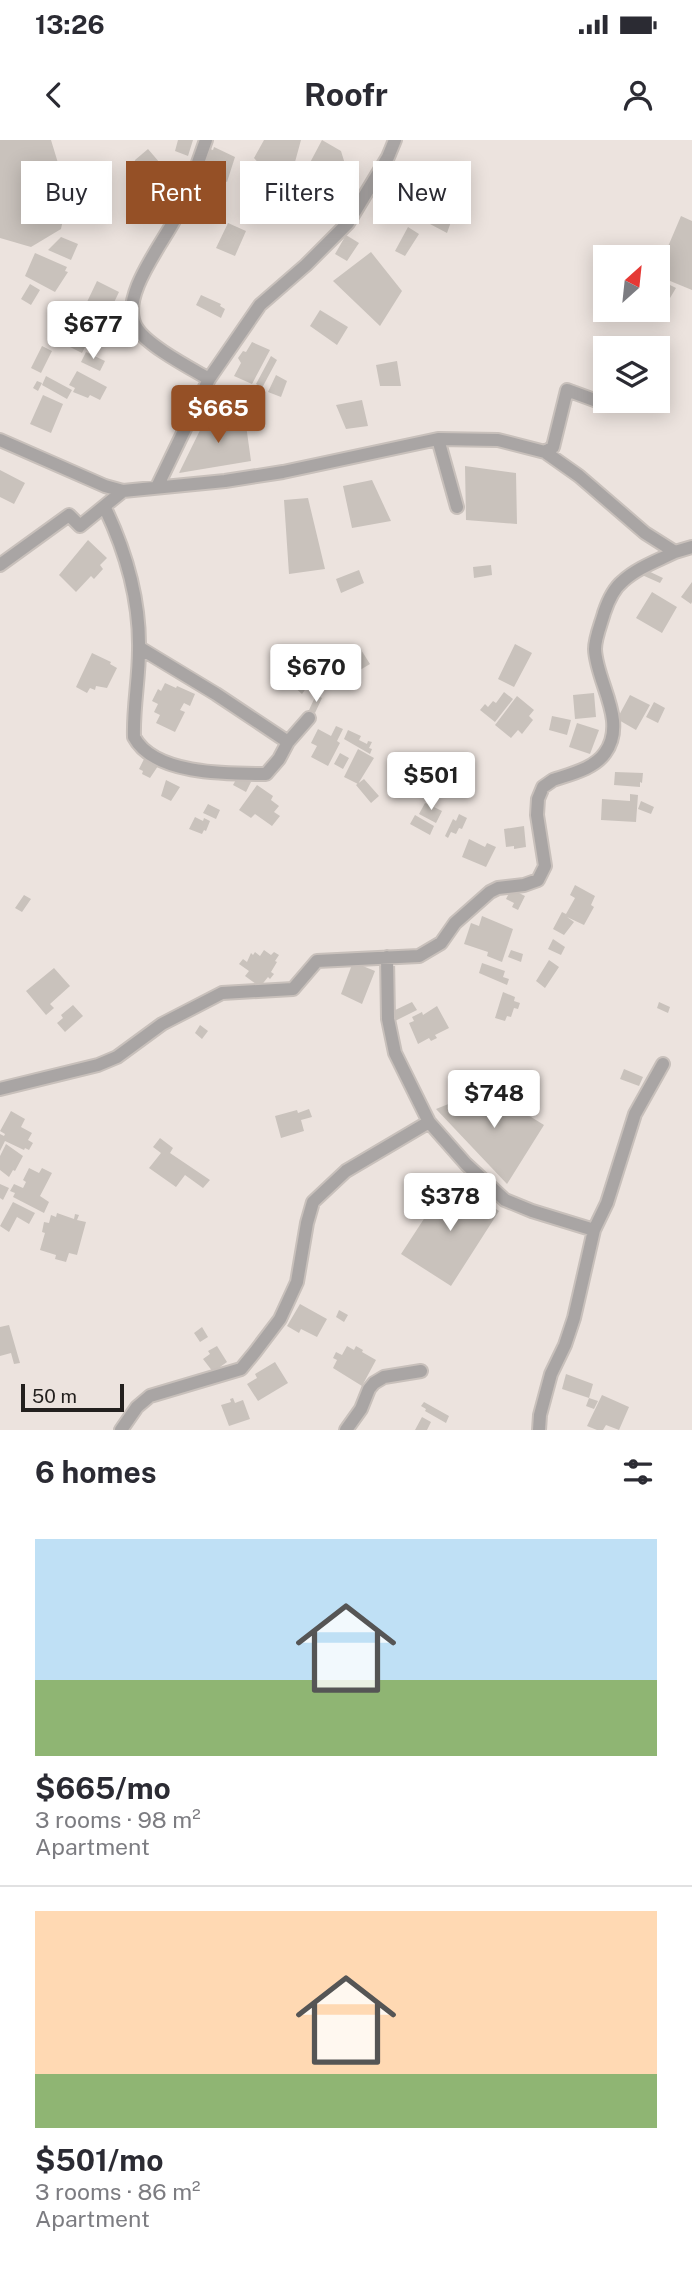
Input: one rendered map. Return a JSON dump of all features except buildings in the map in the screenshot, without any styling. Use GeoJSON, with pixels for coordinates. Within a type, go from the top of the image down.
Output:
{"type":"FeatureCollection","features":[{"type":"Feature","properties":{"kind":"street"},"geometry":{"type":"LineString","coordinates":[[206,140],[177,217],[156,249],[132,303],[136,327],[145,336],[171,358],[209,379]]}},
{"type":"Feature","properties":{"kind":"street"},"geometry":{"type":"LineString","coordinates":[[157,487],[209,379],[260,305],[348,223],[388,157],[395,140]]}},
{"type":"Feature","properties":{"kind":"street"},"geometry":{"type":"LineString","coordinates":[[545,452],[553,447],[567,390],[593,400]]}},
{"type":"Feature","properties":{"kind":"street"},"geometry":{"type":"LineString","coordinates":[[438,439],[457,507]]}},
{"type":"Feature","properties":{"kind":"street"},"geometry":{"type":"LineString","coordinates":[[0,440],[105,486],[123,491],[283,472],[438,439],[498,440],[545,452],[579,475],[645,533],[675,552]]}},
{"type":"Feature","properties":{"kind":"street"},"geometry":{"type":"LineString","coordinates":[[0,565],[69,515],[80,526],[123,491]]}},
{"type":"Feature","properties":{"kind":"street"},"geometry":{"type":"LineString","coordinates":[[105,508],[128,566],[134,594],[140,648],[134,737],[138,745],[162,761],[183,768],[265,774],[309,718]]}},
{"type":"Feature","properties":{"kind":"street"},"geometry":{"type":"LineString","coordinates":[[0,1088],[98,1065],[117,1057],[162,1024],[222,993],[293,989],[317,961],[419,956],[441,943],[455,923],[491,892],[498,888],[524,885],[538,880],[545,866],[537,815],[540,791],[553,779],[594,763],[605,754],[612,738],[608,693],[598,668],[595,647],[609,598],[622,581],[640,569],[692,547]]}},
{"type":"Feature","properties":{"kind":"street"},"geometry":{"type":"LineString","coordinates":[[140,648],[288,742]]}},
{"type":"Feature","properties":{"kind":"street"},"geometry":{"type":"LineString","coordinates":[[387,957],[388,1019],[395,1053],[429,1122],[466,1164],[505,1200],[594,1230]]}},
{"type":"Feature","properties":{"kind":"street"},"geometry":{"type":"LineString","coordinates":[[539,1430],[540,1415],[551,1374],[574,1318],[594,1230],[607,1203],[635,1114],[663,1064]]}},
{"type":"Feature","properties":{"kind":"street"},"geometry":{"type":"LineString","coordinates":[[121,1430],[137,1407],[150,1396],[241,1368],[279,1319],[297,1282],[313,1202],[346,1171],[429,1122]]}},
{"type":"Feature","properties":{"kind":"street"},"geometry":{"type":"LineString","coordinates":[[346,1430],[362,1409],[374,1383],[384,1377],[421,1371]]}}]}
